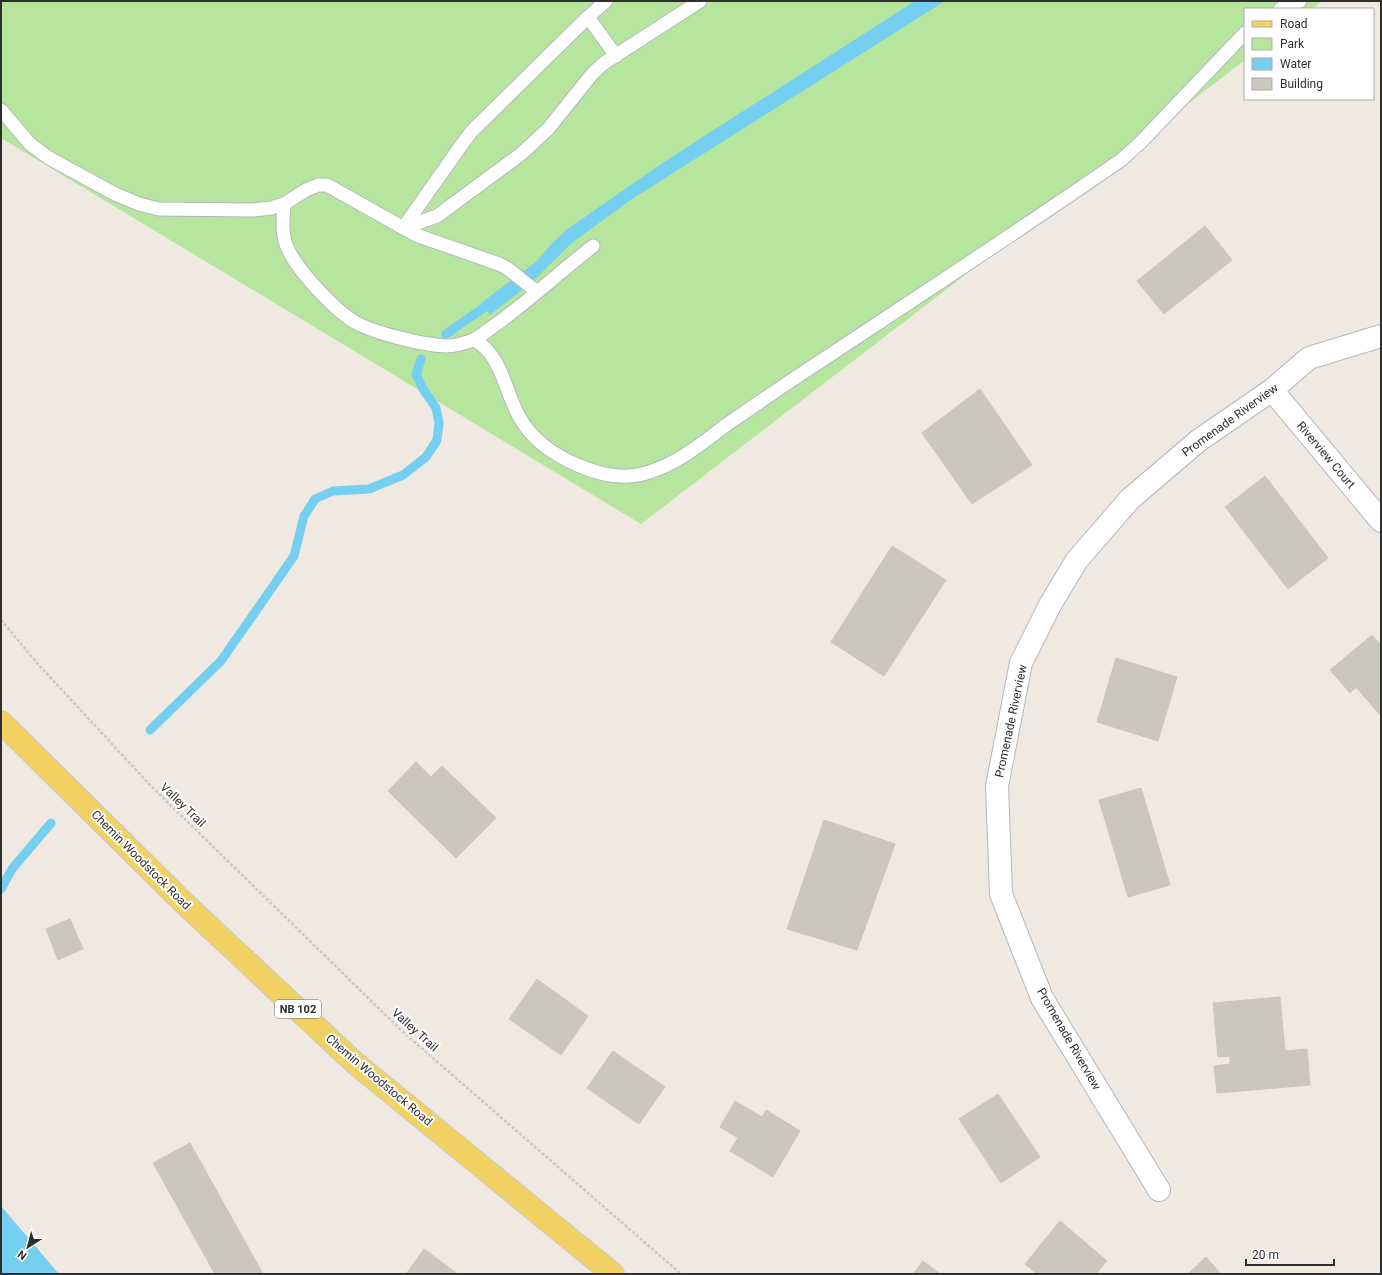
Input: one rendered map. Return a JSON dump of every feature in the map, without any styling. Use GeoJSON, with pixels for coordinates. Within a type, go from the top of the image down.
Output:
{"type":"FeatureCollection","features":[{"type":"Feature","properties":{"kind":"main road","name":"Chemin Woodstock Road"},"geometry":{"type":"LineString","coordinates":[[1,722],[185,904],[356,1063],[614,1274]]}},
{"type":"Feature","properties":{"kind":"street","name":"Promenade Riverview"},"geometry":{"type":"LineString","coordinates":[[1159,1190],[1042,998],[1001,894],[997,786],[1021,663],[1050,605],[1077,560],[1130,499],[1198,441],[1272,390],[1309,358],[1381,336]]}},
{"type":"Feature","properties":{"kind":"street","name":"Riverview Court"},"geometry":{"type":"LineString","coordinates":[[1272,390],[1381,521]]}},
{"type":"Feature","properties":{"kind":"lane"},"geometry":{"type":"LineString","coordinates":[[403,228],[472,132],[606,1]]}},
{"type":"Feature","properties":{"kind":"lane"},"geometry":{"type":"LineString","coordinates":[[403,228],[437,216],[521,154],[548,129],[593,73],[604,63],[700,1]]}},
{"type":"Feature","properties":{"kind":"lane"},"geometry":{"type":"LineString","coordinates":[[1282,8],[1300,1]]}},
{"type":"Feature","properties":{"kind":"lane"},"geometry":{"type":"LineString","coordinates":[[588,17],[616,56]]}},
{"type":"Feature","properties":{"kind":"lane"},"geometry":{"type":"LineString","coordinates":[[474,340],[482,343],[497,364],[519,418],[531,435],[548,450],[576,464],[606,474],[626,477],[645,474],[669,465],[688,454],[762,399],[1121,160],[1140,143],[1244,34]]}},
{"type":"Feature","properties":{"kind":"lane"},"geometry":{"type":"LineString","coordinates":[[1,110],[30,144],[49,158],[115,194],[139,204],[159,209],[253,210],[271,208],[284,204],[306,190],[318,185],[327,185],[416,235],[508,268],[535,290]]}},
{"type":"Feature","properties":{"kind":"lane"},"geometry":{"type":"LineString","coordinates":[[284,204],[283,231],[288,249],[300,269],[337,308],[353,321],[371,329],[396,337],[430,344],[447,346],[474,340],[506,316],[535,290],[593,246]]}},
{"type":"Feature","properties":{"kind":"path","name":"Valley Trail"},"geometry":{"type":"LineString","coordinates":[[1,620],[37,663],[150,785],[404,1032],[681,1274]]}},
{"type":"Feature","properties":{"kind":"green space"},"geometry":{"type":"Polygon","coordinates":[[[1,1],[1322,1],[1313,8],[1244,8],[1244,61],[641,524],[1,138],[1,1]]]}},
{"type":"Feature","properties":{"kind":"water"},"geometry":{"type":"Polygon","coordinates":[[[915,1],[945,1],[632,199],[573,242],[532,282],[490,315],[481,303],[537,261],[553,242],[569,228],[664,162],[915,1]]]}},
{"type":"Feature","properties":{"kind":"water"},"geometry":{"type":"Polygon","coordinates":[[[1,1206],[59,1274],[1,1274],[1,1206]]]}},
{"type":"Feature","properties":{"kind":"building"},"geometry":{"type":"Polygon","coordinates":[[[1205,226],[1232,260],[1164,314],[1137,281],[1205,226]]]}},
{"type":"Feature","properties":{"kind":"building"},"geometry":{"type":"Polygon","coordinates":[[[980,389],[1032,465],[972,504],[922,433],[980,389]]]}},
{"type":"Feature","properties":{"kind":"building"},"geometry":{"type":"Polygon","coordinates":[[[1265,476],[1328,558],[1288,589],[1225,507],[1265,476]]]}},
{"type":"Feature","properties":{"kind":"building"},"geometry":{"type":"Polygon","coordinates":[[[892,546],[946,580],[884,676],[831,642],[892,546]]]}},
{"type":"Feature","properties":{"kind":"building"},"geometry":{"type":"Polygon","coordinates":[[[1372,635],[1381,645],[1381,716],[1356,687],[1350,693],[1330,670],[1372,635]]]}},
{"type":"Feature","properties":{"kind":"building"},"geometry":{"type":"Polygon","coordinates":[[[1116,658],[1177,677],[1158,741],[1097,722],[1116,658]]]}},
{"type":"Feature","properties":{"kind":"building"},"geometry":{"type":"Polygon","coordinates":[[[416,762],[431,777],[442,766],[496,818],[456,858],[388,791],[416,762]]]}},
{"type":"Feature","properties":{"kind":"building"},"geometry":{"type":"Polygon","coordinates":[[[1141,788],[1170,885],[1128,897],[1099,800],[1141,788]]]}},
{"type":"Feature","properties":{"kind":"building"},"geometry":{"type":"Polygon","coordinates":[[[824,820],[895,844],[857,950],[787,929],[824,820]]]}},
{"type":"Feature","properties":{"kind":"building"},"geometry":{"type":"Polygon","coordinates":[[[70,919],[83,949],[58,960],[46,929],[70,919]]]}},
{"type":"Feature","properties":{"kind":"building"},"geometry":{"type":"Polygon","coordinates":[[[537,979],[588,1016],[561,1055],[509,1019],[537,979]]]}},
{"type":"Feature","properties":{"kind":"building"},"geometry":{"type":"Polygon","coordinates":[[[1280,997],[1285,1051],[1307,1049],[1310,1085],[1217,1093],[1214,1066],[1230,1064],[1230,1056],[1218,1057],[1213,1003],[1280,997]]]}},
{"type":"Feature","properties":{"kind":"building"},"geometry":{"type":"Polygon","coordinates":[[[613,1051],[665,1087],[639,1124],[587,1088],[613,1051]]]}},
{"type":"Feature","properties":{"kind":"building"},"geometry":{"type":"Polygon","coordinates":[[[998,1094],[1040,1157],[1001,1183],[959,1119],[998,1094]]]}},
{"type":"Feature","properties":{"kind":"building"},"geometry":{"type":"Polygon","coordinates":[[[735,1101],[762,1117],[766,1110],[800,1131],[773,1177],[730,1151],[738,1138],[720,1127],[735,1101]]]}},
{"type":"Feature","properties":{"kind":"building"},"geometry":{"type":"Polygon","coordinates":[[[190,1143],[263,1274],[215,1274],[153,1163],[190,1143]]]}},
{"type":"Feature","properties":{"kind":"building"},"geometry":{"type":"Polygon","coordinates":[[[1060,1221],[1107,1261],[1096,1274],[1037,1274],[1025,1264],[1060,1221]]]}},
{"type":"Feature","properties":{"kind":"building"},"geometry":{"type":"Polygon","coordinates":[[[424,1249],[458,1274],[406,1274],[424,1249]]]}},
{"type":"Feature","properties":{"kind":"building"},"geometry":{"type":"Polygon","coordinates":[[[1206,1257],[1221,1274],[1188,1274],[1206,1257]]]}},
{"type":"Feature","properties":{"kind":"building"},"geometry":{"type":"Polygon","coordinates":[[[923,1261],[940,1274],[913,1274],[923,1261]]]}},
{"type":"Feature","properties":{"kind":"waterway"},"geometry":{"type":"LineString","coordinates":[[446,334],[495,300]]}},
{"type":"Feature","properties":{"kind":"waterway"},"geometry":{"type":"LineString","coordinates":[[150,730],[221,661],[294,556],[304,516],[315,499],[333,491],[369,489],[403,475],[426,457],[437,440],[439,423],[436,408],[423,389],[416,374],[421,359]]}},
{"type":"Feature","properties":{"kind":"waterway"},"geometry":{"type":"LineString","coordinates":[[1,889],[12,869],[51,823]]}}]}
